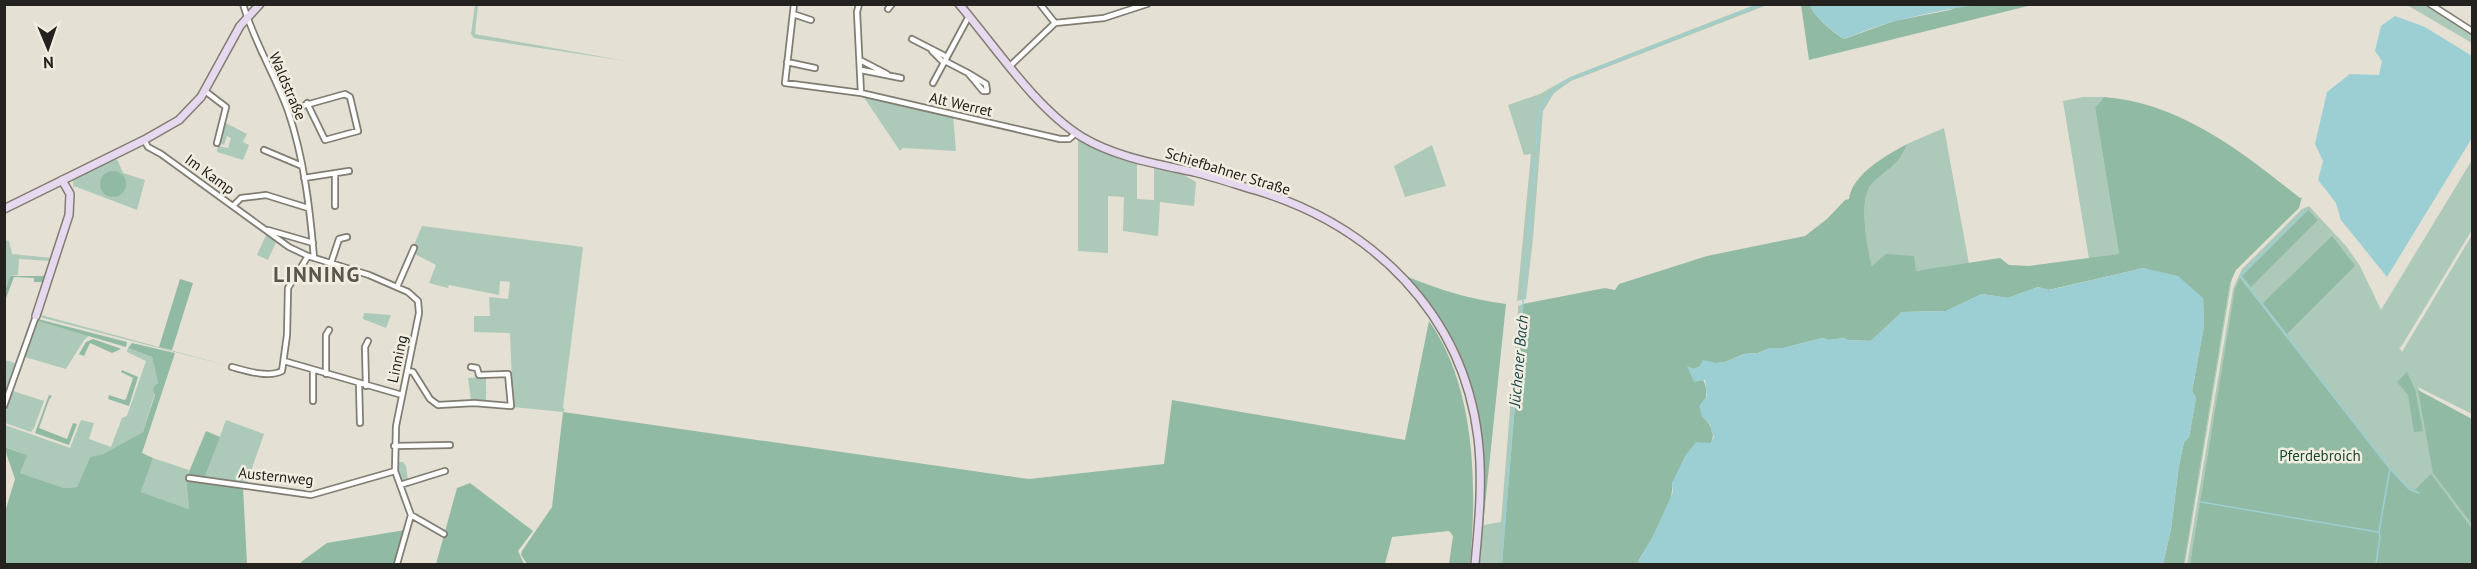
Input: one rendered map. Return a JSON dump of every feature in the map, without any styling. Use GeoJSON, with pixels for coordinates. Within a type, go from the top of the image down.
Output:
{"type":"FeatureCollection","features":[{"type":"Feature","properties":{"kind":"street","name":"Waldstraße"},"geometry":{"type":"LineString","coordinates":[[243,4],[259,49],[288,110],[304,178],[313,243],[311,257]]}},
{"type":"Feature","properties":{"kind":"street"},"geometry":{"type":"LineString","coordinates":[[4,209],[144,140],[179,120],[190,111],[205,91],[235,35],[247,17],[260,4]]}},
{"type":"Feature","properties":{"kind":"street"},"geometry":{"type":"LineString","coordinates":[[794,4],[787,62],[814,68]]}},
{"type":"Feature","properties":{"kind":"street"},"geometry":{"type":"LineString","coordinates":[[859,4],[857,12],[861,93]]}},
{"type":"Feature","properties":{"kind":"street","name":"Schiefbahner Straße"},"geometry":{"type":"LineString","coordinates":[[959,4],[1046,108],[1076,133],[1096,144],[1123,154],[1257,191],[1307,210],[1363,242],[1408,283],[1440,327],[1451,348],[1463,375],[1473,409],[1478,435],[1480,476],[1475,564]]}},
{"type":"Feature","properties":{"kind":"street"},"geometry":{"type":"LineString","coordinates":[[1040,4],[1055,23]]}},
{"type":"Feature","properties":{"kind":"street"},"geometry":{"type":"LineString","coordinates":[[1010,66],[1055,23],[1104,18],[1147,4]]}},
{"type":"Feature","properties":{"kind":"street"},"geometry":{"type":"LineString","coordinates":[[2430,4],[2472,31]]}},
{"type":"Feature","properties":{"kind":"street"},"geometry":{"type":"LineString","coordinates":[[793,14],[811,20]]}},
{"type":"Feature","properties":{"kind":"street"},"geometry":{"type":"LineString","coordinates":[[933,83],[969,16]]}},
{"type":"Feature","properties":{"kind":"street"},"geometry":{"type":"LineString","coordinates":[[912,39],[946,61],[968,73],[986,84],[987,91],[983,91],[968,73]]}},
{"type":"Feature","properties":{"kind":"street"},"geometry":{"type":"LineString","coordinates":[[860,60],[893,77]]}},
{"type":"Feature","properties":{"kind":"street","name":"Alt Werret"},"geometry":{"type":"LineString","coordinates":[[787,62],[785,83],[861,93],[1060,140],[1069,140],[1076,133]]}},
{"type":"Feature","properties":{"kind":"street"},"geometry":{"type":"LineString","coordinates":[[861,70],[901,78]]}},
{"type":"Feature","properties":{"kind":"street"},"geometry":{"type":"LineString","coordinates":[[205,91],[226,107],[217,143]]}},
{"type":"Feature","properties":{"kind":"street"},"geometry":{"type":"LineString","coordinates":[[288,110],[307,103],[345,94],[350,97],[358,131],[325,140],[307,103]]}},
{"type":"Feature","properties":{"kind":"street","name":"Im Kamp"},"geometry":{"type":"LineString","coordinates":[[144,140],[148,147],[161,154],[289,247],[311,257]]}},
{"type":"Feature","properties":{"kind":"street"},"geometry":{"type":"LineString","coordinates":[[264,150],[302,166]]}},
{"type":"Feature","properties":{"kind":"street"},"geometry":{"type":"LineString","coordinates":[[304,178],[348,171]]}},
{"type":"Feature","properties":{"kind":"street"},"geometry":{"type":"LineString","coordinates":[[335,173],[335,206]]}},
{"type":"Feature","properties":{"kind":"street"},"geometry":{"type":"LineString","coordinates":[[4,406],[69,215],[70,194],[62,180]]}},
{"type":"Feature","properties":{"kind":"street"},"geometry":{"type":"LineString","coordinates":[[233,206],[241,198],[266,195],[308,208]]}},
{"type":"Feature","properties":{"kind":"street","name":"Im Kamp"},"geometry":{"type":"LineString","coordinates":[[263,228],[313,243]]}},
{"type":"Feature","properties":{"kind":"street"},"geometry":{"type":"LineString","coordinates":[[331,263],[339,239],[347,237]]}},
{"type":"Feature","properties":{"kind":"street"},"geometry":{"type":"LineString","coordinates":[[397,287],[414,248]]}},
{"type":"Feature","properties":{"kind":"street"},"geometry":{"type":"LineString","coordinates":[[232,367],[255,373],[277,374],[282,370],[287,335],[288,288],[311,257]]}},
{"type":"Feature","properties":{"kind":"street","name":"Linning"},"geometry":{"type":"LineString","coordinates":[[311,257],[397,287],[413,296],[419,306],[394,446],[395,471],[411,515]]}},
{"type":"Feature","properties":{"kind":"street"},"geometry":{"type":"LineString","coordinates":[[326,374],[328,330]]}},
{"type":"Feature","properties":{"kind":"street"},"geometry":{"type":"LineString","coordinates":[[366,386],[365,347],[368,341]]}},
{"type":"Feature","properties":{"kind":"street"},"geometry":{"type":"LineString","coordinates":[[284,361],[402,395]]}},
{"type":"Feature","properties":{"kind":"street"},"geometry":{"type":"LineString","coordinates":[[408,371],[413,372],[427,396],[438,405],[477,403],[511,406],[508,374],[479,375],[477,368],[471,367]]}},
{"type":"Feature","properties":{"kind":"street"},"geometry":{"type":"LineString","coordinates":[[313,370],[313,400]]}},
{"type":"Feature","properties":{"kind":"street"},"geometry":{"type":"LineString","coordinates":[[359,384],[360,423]]}},
{"type":"Feature","properties":{"kind":"street"},"geometry":{"type":"LineString","coordinates":[[394,446],[450,446]]}},
{"type":"Feature","properties":{"kind":"street","name":"Austernweg"},"geometry":{"type":"LineString","coordinates":[[189,478],[311,495],[395,471]]}},
{"type":"Feature","properties":{"kind":"street"},"geometry":{"type":"LineString","coordinates":[[400,484],[446,471]]}},
{"type":"Feature","properties":{"kind":"street"},"geometry":{"type":"LineString","coordinates":[[397,564],[411,515],[444,534]]}},
{"type":"Feature","properties":{"kind":"green space"},"geometry":{"type":"Polygon","coordinates":[[[1757,4],[1767,5],[1571,81],[1554,93],[1543,111],[1526,299],[1517,301],[1531,154],[1524,155],[1508,105],[1540,94],[1570,77],[1757,4]]]}},
{"type":"Feature","properties":{"kind":"green space"},"geometry":{"type":"Polygon","coordinates":[[[475,5],[478,5],[475,34],[626,61],[474,38],[471,34],[475,5]]]}},
{"type":"Feature","properties":{"kind":"green space"},"geometry":{"type":"Polygon","coordinates":[[[1801,5],[1810,5],[1819,19],[1844,39],[1894,21],[1950,10],[1962,5],[2032,5],[1809,60],[1801,5]]]}},
{"type":"Feature","properties":{"kind":"green space"},"geometry":{"type":"Polygon","coordinates":[[[2407,5],[2425,5],[2472,33],[2472,43],[2407,5]]]}},
{"type":"Feature","properties":{"kind":"green space"},"geometry":{"type":"Polygon","coordinates":[[[861,93],[953,115],[956,151],[903,148],[900,151],[861,93]]]}},
{"type":"Feature","properties":{"kind":"green space"},"geometry":{"type":"Polygon","coordinates":[[[2083,97],[2104,97],[2095,108],[2119,254],[2089,259],[2063,101],[2083,97]]]}},
{"type":"Feature","properties":{"kind":"green space"},"geometry":{"type":"Polygon","coordinates":[[[2104,97],[2132,101],[2185,119],[2233,147],[2300,198],[2302,197],[2299,208],[2236,270],[2230,283],[2184,564],[2163,564],[2171,529],[2179,465],[2184,442],[2189,437],[2196,398],[2192,391],[2204,326],[2203,298],[2144,268],[2048,290],[2038,287],[2008,298],[1982,294],[1946,311],[1902,312],[1871,341],[1822,338],[1783,348],[1770,348],[1758,353],[1744,354],[1725,362],[1703,361],[1699,367],[1694,369],[1705,385],[1706,396],[1702,416],[1711,428],[1713,435],[1711,443],[1672,483],[1672,492],[1666,512],[1639,560],[1641,564],[1502,564],[1523,304],[1605,288],[1615,290],[1619,284],[1707,256],[1805,236],[1827,219],[1845,200],[1849,199],[1857,181],[1863,174],[1907,144],[1899,158],[1875,180],[1867,193],[1864,214],[1872,266],[1886,254],[1914,256],[1916,271],[2000,258],[2009,265],[2029,266],[2119,254],[2095,108],[2104,97]]]}},
{"type":"Feature","properties":{"kind":"green space"},"geometry":{"type":"Polygon","coordinates":[[[224,122],[247,134],[243,142],[249,145],[243,160],[217,152],[218,146],[228,148],[231,138],[227,136],[224,145],[219,143],[224,122]]]}},
{"type":"Feature","properties":{"kind":"green space"},"geometry":{"type":"Polygon","coordinates":[[[1944,128],[1969,264],[1916,271],[1872,266],[1864,214],[1870,186],[1895,163],[1907,144],[1944,128]]]}},
{"type":"Feature","properties":{"kind":"green space"},"geometry":{"type":"Polygon","coordinates":[[[1078,140],[1108,154],[1137,163],[1137,199],[1154,200],[1154,168],[1184,175],[1196,182],[1194,206],[1160,202],[1158,236],[1123,231],[1124,197],[1108,196],[1108,253],[1078,251],[1078,140]]]}},
{"type":"Feature","properties":{"kind":"green space"},"geometry":{"type":"Polygon","coordinates":[[[1432,145],[1446,186],[1405,197],[1394,166],[1432,145]]]}},
{"type":"Feature","properties":{"kind":"green space"},"geometry":{"type":"Polygon","coordinates":[[[117,159],[123,173],[145,180],[137,210],[74,186],[74,202],[73,178],[117,159]]]}},
{"type":"Feature","properties":{"kind":"green space","name":"Pferdebroich"},"geometry":{"type":"Polygon","coordinates":[[[2472,160],[2472,230],[2399,347],[2402,352],[2472,235],[2472,414],[2418,387],[2472,523],[2472,552],[2191,564],[2237,286],[2190,564],[2187,564],[2233,289],[2242,269],[2302,209],[2309,206],[2346,246],[2360,266],[2381,310],[2472,160]]]}},
{"type":"Feature","properties":{"kind":"green space"},"geometry":{"type":"Polygon","coordinates":[[[113,171],[122,175],[126,184],[122,193],[113,197],[104,193],[100,184],[104,175],[113,171]]]}},
{"type":"Feature","properties":{"kind":"green space"},"geometry":{"type":"Polygon","coordinates":[[[74,202],[74,212],[41,315],[229,366],[43,318],[40,315],[74,202]]]}},
{"type":"Feature","properties":{"kind":"green space"},"geometry":{"type":"Polygon","coordinates":[[[2308,210],[2318,220],[2251,287],[2242,276],[2308,210]]]}},
{"type":"Feature","properties":{"kind":"green space"},"geometry":{"type":"Polygon","coordinates":[[[422,226],[583,247],[563,412],[513,407],[510,333],[474,332],[474,316],[490,316],[489,297],[508,299],[510,282],[500,281],[499,295],[429,283],[436,265],[411,252],[422,226]]]}},
{"type":"Feature","properties":{"kind":"green space"},"geometry":{"type":"Polygon","coordinates":[[[267,233],[277,240],[268,260],[257,255],[267,233]]]}},
{"type":"Feature","properties":{"kind":"green space"},"geometry":{"type":"Polygon","coordinates":[[[2332,236],[2355,266],[2287,334],[2263,303],[2332,236]]]}},
{"type":"Feature","properties":{"kind":"green space"},"geometry":{"type":"Polygon","coordinates":[[[5,240],[9,241],[12,254],[52,258],[51,261],[19,259],[18,275],[10,276],[5,291],[5,240]]]}},
{"type":"Feature","properties":{"kind":"green space"},"geometry":{"type":"Polygon","coordinates":[[[47,273],[43,282],[34,282],[34,278],[14,277],[5,301],[5,291],[10,276],[43,276],[47,273]]]}},
{"type":"Feature","properties":{"kind":"green space"},"geometry":{"type":"Polygon","coordinates":[[[1406,276],[1455,293],[1506,304],[1483,525],[1481,524],[1481,454],[1470,391],[1460,362],[1446,333],[1406,276]]]}},
{"type":"Feature","properties":{"kind":"green space"},"geometry":{"type":"Polygon","coordinates":[[[2232,278],[2185,564],[2184,564],[2230,283],[2232,278]]]}},
{"type":"Feature","properties":{"kind":"green space","name":"Pferdebroich"},"geometry":{"type":"Polygon","coordinates":[[[2240,278],[2389,469],[2409,490],[2419,494],[2414,491],[2431,474],[2472,529],[2472,564],[2190,564],[2235,289],[2240,278]]]}},
{"type":"Feature","properties":{"kind":"green space"},"geometry":{"type":"Polygon","coordinates":[[[180,279],[193,283],[172,350],[159,347],[180,279]]]}},
{"type":"Feature","properties":{"kind":"green space"},"geometry":{"type":"Polygon","coordinates":[[[1523,304],[1502,564],[1477,564],[1481,528],[1483,525],[1501,522],[1518,306],[1523,304]]]}},
{"type":"Feature","properties":{"kind":"green space"},"geometry":{"type":"Polygon","coordinates":[[[364,313],[391,315],[386,328],[363,319],[364,313]]]}},
{"type":"Feature","properties":{"kind":"green space"},"geometry":{"type":"Polygon","coordinates":[[[38,319],[127,342],[126,347],[37,321],[38,319]]]}},
{"type":"Feature","properties":{"kind":"green space"},"geometry":{"type":"Polygon","coordinates":[[[37,321],[89,336],[84,340],[66,369],[25,357],[37,321]]]}},
{"type":"Feature","properties":{"kind":"green space"},"geometry":{"type":"Polygon","coordinates":[[[1429,321],[1445,347],[1456,376],[1470,438],[1473,503],[1470,564],[1449,564],[1453,536],[1449,531],[1392,537],[1385,564],[527,564],[521,555],[552,507],[563,412],[1029,479],[1164,464],[1172,400],[1405,440],[1429,321]]]}},
{"type":"Feature","properties":{"kind":"green space"},"geometry":{"type":"Polygon","coordinates":[[[93,339],[121,349],[112,353],[90,343],[84,356],[79,354],[86,342],[93,339]]]}},
{"type":"Feature","properties":{"kind":"green space"},"geometry":{"type":"Polygon","coordinates":[[[132,343],[175,353],[142,453],[153,458],[141,492],[189,509],[186,479],[206,431],[220,437],[204,479],[243,487],[247,564],[5,564],[5,512],[15,479],[4,447],[27,455],[20,473],[64,488],[77,487],[90,457],[103,454],[143,432],[155,395],[153,388],[158,383],[152,357],[128,348],[132,343]]]}},
{"type":"Feature","properties":{"kind":"green space"},"geometry":{"type":"Polygon","coordinates":[[[128,348],[152,357],[158,383],[143,432],[103,454],[90,457],[77,487],[64,488],[20,473],[26,455],[5,447],[5,425],[70,448],[81,420],[94,423],[89,439],[111,447],[122,418],[127,416],[146,361],[127,352],[128,348]]]}},
{"type":"Feature","properties":{"kind":"green space"},"geometry":{"type":"Polygon","coordinates":[[[5,360],[18,364],[5,403],[5,360]]]}},
{"type":"Feature","properties":{"kind":"green space"},"geometry":{"type":"Polygon","coordinates":[[[122,370],[138,377],[129,406],[108,399],[109,395],[126,399],[133,378],[121,372],[122,370]]]}},
{"type":"Feature","properties":{"kind":"green space"},"geometry":{"type":"Polygon","coordinates":[[[2407,372],[2415,389],[2423,431],[2414,432],[2408,395],[2397,382],[2407,372]]]}},
{"type":"Feature","properties":{"kind":"green space"},"geometry":{"type":"Polygon","coordinates":[[[486,377],[486,402],[471,401],[468,378],[486,377]]]}},
{"type":"Feature","properties":{"kind":"green space"},"geometry":{"type":"Polygon","coordinates":[[[2418,390],[2472,419],[2472,524],[2433,473],[2418,390]]]}},
{"type":"Feature","properties":{"kind":"green space"},"geometry":{"type":"Polygon","coordinates":[[[13,391],[44,401],[31,432],[5,423],[5,414],[13,391]]]}},
{"type":"Feature","properties":{"kind":"green space"},"geometry":{"type":"Polygon","coordinates":[[[49,395],[52,396],[39,428],[67,439],[73,423],[77,424],[69,445],[35,433],[49,395]]]}},
{"type":"Feature","properties":{"kind":"green space"},"geometry":{"type":"Polygon","coordinates":[[[226,420],[264,434],[246,485],[204,479],[226,420]]]}},
{"type":"Feature","properties":{"kind":"green space"},"geometry":{"type":"Polygon","coordinates":[[[153,458],[189,470],[186,479],[189,509],[141,492],[153,458]]]}},
{"type":"Feature","properties":{"kind":"green space"},"geometry":{"type":"Polygon","coordinates":[[[396,462],[403,462],[406,466],[408,480],[401,481],[396,462]]]}},
{"type":"Feature","properties":{"kind":"green space"},"geometry":{"type":"Polygon","coordinates":[[[470,483],[533,531],[518,551],[524,564],[436,564],[457,488],[470,483]]]}},
{"type":"Feature","properties":{"kind":"green space"},"geometry":{"type":"Polygon","coordinates":[[[405,530],[396,564],[301,564],[327,543],[405,530]]]}},
{"type":"Feature","properties":{"kind":"water"},"geometry":{"type":"Polygon","coordinates":[[[1810,4],[1976,5],[1908,18],[1844,39],[1819,19],[1810,4]]]}},
{"type":"Feature","properties":{"kind":"water"},"geometry":{"type":"Polygon","coordinates":[[[2395,16],[2425,27],[2472,56],[2472,138],[2387,277],[2341,220],[2336,203],[2318,180],[2323,161],[2315,144],[2327,92],[2350,74],[2379,75],[2382,61],[2375,51],[2381,26],[2395,16]]]}},
{"type":"Feature","properties":{"kind":"water"},"geometry":{"type":"Polygon","coordinates":[[[2144,268],[2178,276],[2203,298],[2204,326],[2192,391],[2196,398],[2189,437],[2184,442],[2179,465],[2171,529],[2163,564],[1641,564],[1638,562],[1673,492],[1672,483],[1685,456],[1696,442],[1711,443],[1714,437],[1711,426],[1702,416],[1699,406],[1707,396],[1705,380],[1694,382],[1687,366],[1694,369],[1699,367],[1703,360],[1716,363],[1725,362],[1744,354],[1758,353],[1770,348],[1783,348],[1822,338],[1871,341],[1902,312],[1946,311],[1982,294],[2008,298],[2038,287],[2049,290],[2144,268]]]}},
{"type":"Feature","properties":{"kind":"waterway","name":"Jüchener Bach"},"geometry":{"type":"LineString","coordinates":[[1536,150],[1539,118],[1544,102],[1549,94],[1567,80],[1762,4]]}},
{"type":"Feature","properties":{"kind":"waterway","name":"Jüchener Bach"},"geometry":{"type":"LineString","coordinates":[[1501,564],[1535,158]]}},
{"type":"Feature","properties":{"kind":"waterway"},"geometry":{"type":"LineString","coordinates":[[2306,211],[2240,276],[2390,468],[2376,564]]}},
{"type":"Feature","properties":{"kind":"waterway"},"geometry":{"type":"LineString","coordinates":[[2391,469],[2409,489],[2419,493]]}},
{"type":"Feature","properties":{"kind":"waterway"},"geometry":{"type":"LineString","coordinates":[[2201,502],[2378,532]]}},
{"type":"Feature","properties":{"kind":"district","name":"LINNING"},"geometry":{"type":"Point","coordinates":[317,274]}}]}
